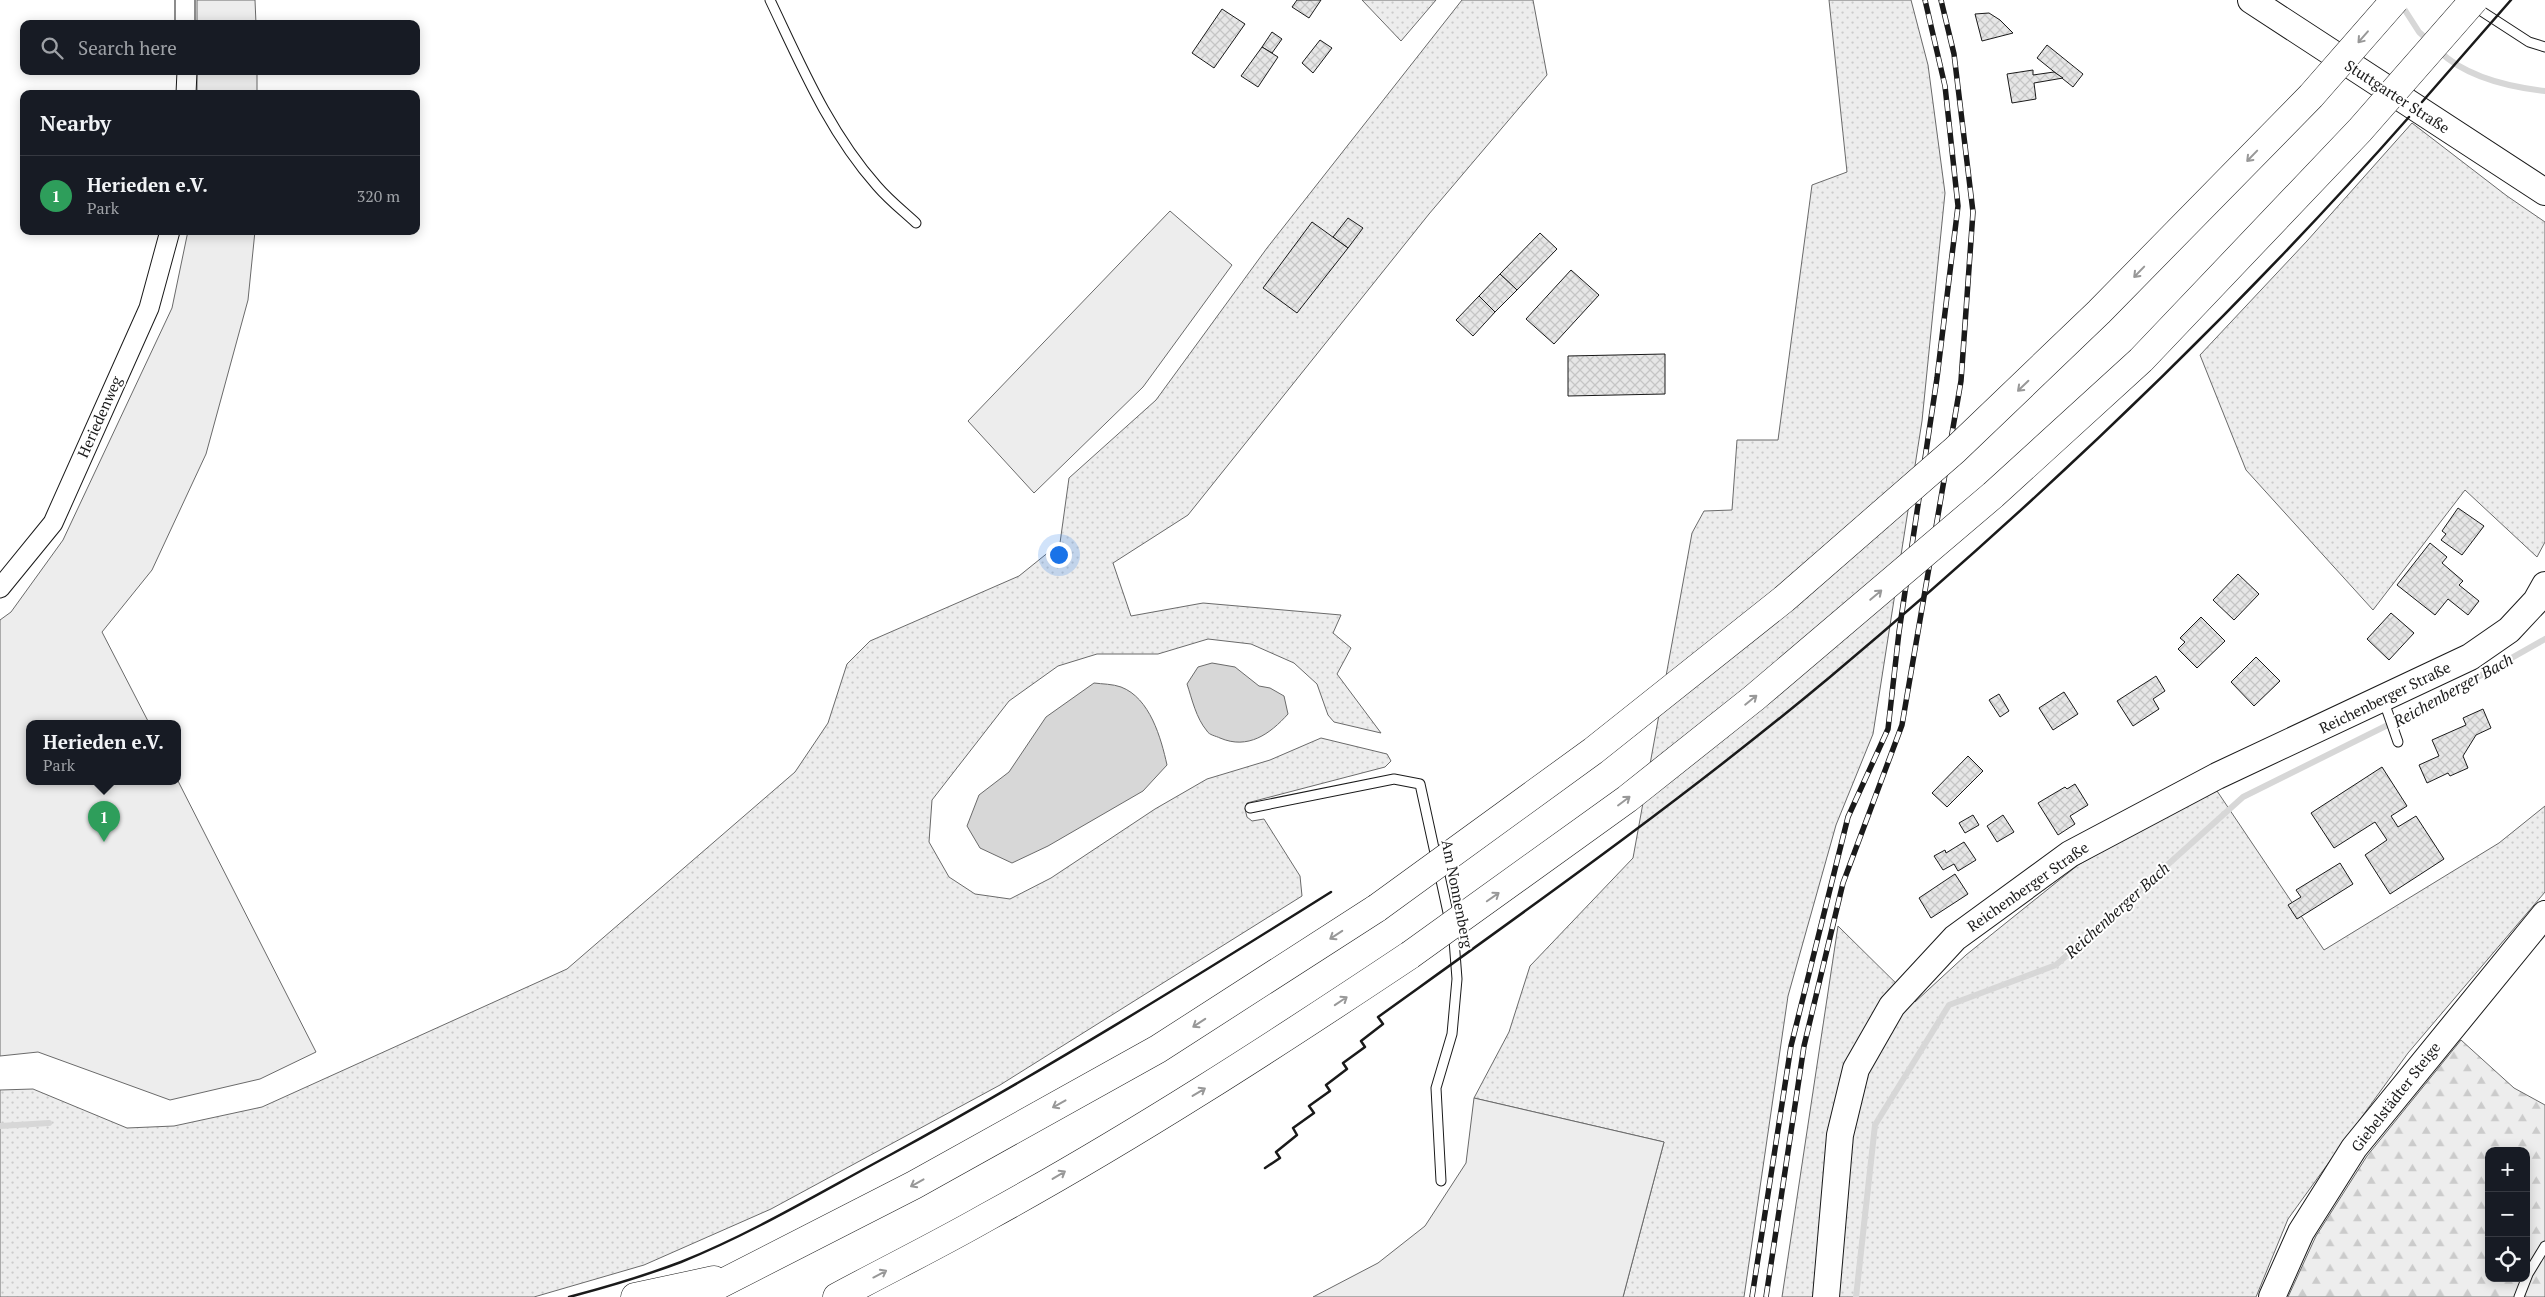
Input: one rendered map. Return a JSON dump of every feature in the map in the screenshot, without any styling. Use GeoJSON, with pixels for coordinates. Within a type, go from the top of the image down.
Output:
{"type":"FeatureCollection","features":[{"type":"Feature","properties":{"kind":"highway"},"geometry":{"type":"LineString","coordinates":[[695,1297],[914,1185],[1158,1049],[1376,908],[1608,739],[1784,599],[1956,450],[2099,312],[2298,110],[2395,0]]}},
{"type":"Feature","properties":{"kind":"highway"},"geometry":{"type":"LineString","coordinates":[[837,1297],[987,1218],[1227,1076],[1410,955],[1627,799],[1754,698],[1993,495],[2141,360],[2360,130],[2474,0]]}},
{"type":"Feature","properties":{"kind":"highway"},"geometry":{"type":"LineString","coordinates":[[636,1297],[744,1273]]}},
{"type":"Feature","properties":{"kind":"main road","name":"Stuttgarter Straße"},"geometry":{"type":"LineString","coordinates":[[2250,0],[2545,192]]}},
{"type":"Feature","properties":{"kind":"main road","name":"Reichenberger Straße"},"geometry":{"type":"LineString","coordinates":[[1826,1297],[1840,1136],[1856,1069],[1892,1006],[1955,938],[2070,854],[2217,776],[2384,705],[2470,657],[2509,630],[2536,602],[2545,585]]}},
{"type":"Feature","properties":{"kind":"main road","name":"Giebelstädter Steige"},"geometry":{"type":"LineString","coordinates":[[2272,1297],[2301,1232],[2354,1148],[2545,914]]}},
{"type":"Feature","properties":{"kind":"street"},"geometry":{"type":"LineString","coordinates":[[185,0],[186,20]]}},
{"type":"Feature","properties":{"kind":"street"},"geometry":{"type":"LineString","coordinates":[[186,90],[187,75]]}},
{"type":"Feature","properties":{"kind":"street","name":"Heriedenweg"},"geometry":{"type":"LineString","coordinates":[[0,588],[53,523],[149,308],[169,235]]}},
{"type":"Feature","properties":{"kind":"lane"},"geometry":{"type":"LineString","coordinates":[[770,0],[817,100],[846,147],[877,187],[916,223]]}},
{"type":"Feature","properties":{"kind":"lane"},"geometry":{"type":"LineString","coordinates":[[2466,0],[2529,42],[2545,47]]}},
{"type":"Feature","properties":{"kind":"lane"},"geometry":{"type":"LineString","coordinates":[[2384,705],[2397,739]]}},
{"type":"Feature","properties":{"kind":"lane","name":"Am Nonnenberg"},"geometry":{"type":"LineString","coordinates":[[1250,808],[1394,779],[1420,784],[1454,940],[1457,979],[1452,1034],[1436,1088],[1441,1181]]}},
{"type":"Feature","properties":{"kind":"lane"},"geometry":{"type":"LineString","coordinates":[[2519,1297],[2528,1274],[2545,1246]]}},
{"type":"Feature","properties":{"kind":"green space"},"geometry":{"type":"Polygon","coordinates":[[[1362,0],[1436,0],[1401,41],[1362,0]]]}},
{"type":"Feature","properties":{"kind":"green space"},"geometry":{"type":"Polygon","coordinates":[[[1462,0],[1533,0],[1547,75],[1429,214],[1188,515],[1113,563],[1131,616],[1203,603],[1341,615],[1333,633],[1351,648],[1337,674],[1381,733],[1334,722],[1328,715],[1317,684],[1294,663],[1251,644],[1208,639],[1158,654],[1097,654],[1058,666],[1009,701],[932,800],[929,842],[949,877],[975,894],[1010,899],[1051,878],[1155,809],[1207,779],[1270,760],[1321,738],[1387,754],[1391,761],[1385,767],[1247,803],[1245,809],[1247,817],[1252,821],[1264,819],[1300,876],[1302,896],[1000,1085],[771,1209],[644,1265],[534,1297],[0,1297],[0,1090],[33,1089],[127,1128],[174,1126],[262,1107],[567,969],[795,772],[828,723],[847,664],[870,641],[1019,576],[1060,543],[1069,478],[1156,400],[1267,248],[1462,0]]]}},
{"type":"Feature","properties":{"kind":"green space"},"geometry":{"type":"Polygon","coordinates":[[[1829,0],[1911,0],[1928,65],[1945,193],[1922,421],[1873,734],[1836,825],[1788,996],[1744,1297],[1623,1297],[1664,1142],[1474,1098],[1509,1032],[1530,966],[1633,858],[1692,533],[1704,511],[1732,510],[1737,440],[1778,440],[1812,185],[1847,172],[1829,0]]]}},
{"type":"Feature","properties":{"kind":"green space"},"geometry":{"type":"Polygon","coordinates":[[[2412,123],[2507,196],[2545,222],[2545,542],[2537,557],[2465,490],[2373,610],[2246,470],[2200,355],[2307,241],[2412,123]]]}},
{"type":"Feature","properties":{"kind":"green space"},"geometry":{"type":"Polygon","coordinates":[[[2215,788],[2324,950],[2499,843],[2545,806],[2545,892],[2408,1053],[2288,1219],[2256,1297],[1782,1297],[1838,926],[1915,1002],[1966,955],[2078,865],[2215,788]]]}},
{"type":"Feature","properties":{"kind":"green space"},"geometry":{"type":"Polygon","coordinates":[[[2461,1040],[2514,1088],[2545,1105],[2545,1297],[2288,1297],[2316,1236],[2367,1156],[2461,1040]]]}},
{"type":"Feature","properties":{"kind":"shaded area"},"geometry":{"type":"Polygon","coordinates":[[[197,0],[255,0],[256,20],[197,20],[197,0]]]}},
{"type":"Feature","properties":{"kind":"shaded area"},"geometry":{"type":"Polygon","coordinates":[[[197,75],[257,75],[257,90],[197,90],[197,75]]]}},
{"type":"Feature","properties":{"kind":"shaded area"},"geometry":{"type":"Polygon","coordinates":[[[1170,211],[1232,265],[1143,387],[1034,493],[968,421],[1170,211]]]}},
{"type":"Feature","properties":{"kind":"shaded area"},"geometry":{"type":"Polygon","coordinates":[[[187,235],[255,235],[248,300],[206,454],[152,570],[102,632],[147,720],[26,720],[26,785],[180,785],[316,1052],[260,1079],[170,1100],[38,1052],[0,1056],[0,620],[11,612],[63,540],[172,308],[187,235]]]}},
{"type":"Feature","properties":{"kind":"shaded area"},"geometry":{"type":"Polygon","coordinates":[[[1212,663],[1235,667],[1259,686],[1270,688],[1284,696],[1288,714],[1266,734],[1249,741],[1230,741],[1209,734],[1197,714],[1187,684],[1198,667],[1212,663]]]}},
{"type":"Feature","properties":{"kind":"shaded area"},"geometry":{"type":"Polygon","coordinates":[[[1094,683],[1121,687],[1131,692],[1140,700],[1153,720],[1167,765],[1143,791],[1048,846],[1012,863],[980,848],[967,826],[979,795],[1009,772],[1046,717],[1094,683]]]}},
{"type":"Feature","properties":{"kind":"shaded area"},"geometry":{"type":"Polygon","coordinates":[[[1474,1098],[1664,1142],[1623,1297],[1313,1297],[1378,1263],[1425,1226],[1466,1163],[1474,1098]]]}},
{"type":"Feature","properties":{"kind":"building"},"geometry":{"type":"Polygon","coordinates":[[[1297,0],[1321,0],[1309,18],[1292,7],[1297,0]]]}},
{"type":"Feature","properties":{"kind":"building"},"geometry":{"type":"Polygon","coordinates":[[[1222,9],[1245,24],[1214,68],[1192,53],[1222,9]]]}},
{"type":"Feature","properties":{"kind":"building"},"geometry":{"type":"Polygon","coordinates":[[[1989,13],[2000,20],[2013,33],[1982,41],[1975,14],[1989,13]]]}},
{"type":"Feature","properties":{"kind":"building"},"geometry":{"type":"Polygon","coordinates":[[[1272,32],[1282,39],[1272,53],[1262,47],[1272,32]]]}},
{"type":"Feature","properties":{"kind":"building"},"geometry":{"type":"Polygon","coordinates":[[[1320,40],[1332,48],[1313,73],[1302,63],[1320,40]]]}},
{"type":"Feature","properties":{"kind":"building"},"geometry":{"type":"Polygon","coordinates":[[[2047,45],[2083,74],[2073,87],[2037,58],[2047,45]]]}},
{"type":"Feature","properties":{"kind":"building"},"geometry":{"type":"Polygon","coordinates":[[[1262,47],[1278,57],[1258,87],[1241,76],[1262,47]]]}},
{"type":"Feature","properties":{"kind":"building"},"geometry":{"type":"Polygon","coordinates":[[[2033,70],[2033,75],[2054,72],[2063,78],[2034,83],[2036,99],[2012,103],[2007,74],[2033,70]]]}},
{"type":"Feature","properties":{"kind":"building"},"geometry":{"type":"Polygon","coordinates":[[[1348,218],[1363,228],[1348,248],[1333,237],[1348,218]]]}},
{"type":"Feature","properties":{"kind":"building"},"geometry":{"type":"Polygon","coordinates":[[[1312,222],[1348,248],[1297,313],[1263,288],[1312,222]]]}},
{"type":"Feature","properties":{"kind":"building"},"geometry":{"type":"Polygon","coordinates":[[[1540,233],[1557,249],[1517,290],[1500,274],[1540,233]]]}},
{"type":"Feature","properties":{"kind":"building"},"geometry":{"type":"Polygon","coordinates":[[[1571,270],[1599,295],[1554,344],[1526,319],[1571,270]]]}},
{"type":"Feature","properties":{"kind":"building"},"geometry":{"type":"Polygon","coordinates":[[[1500,274],[1517,290],[1495,312],[1479,296],[1500,274]]]}},
{"type":"Feature","properties":{"kind":"building"},"geometry":{"type":"Polygon","coordinates":[[[1479,296],[1495,312],[1473,336],[1456,320],[1479,296]]]}},
{"type":"Feature","properties":{"kind":"building"},"geometry":{"type":"Polygon","coordinates":[[[1665,354],[1665,394],[1568,396],[1568,356],[1665,354]]]}},
{"type":"Feature","properties":{"kind":"building"},"geometry":{"type":"Polygon","coordinates":[[[2458,508],[2484,526],[2462,555],[2441,540],[2446,534],[2442,531],[2458,508]]]}},
{"type":"Feature","properties":{"kind":"building"},"geometry":{"type":"Polygon","coordinates":[[[2430,543],[2447,557],[2442,563],[2463,581],[2459,585],[2479,601],[2468,615],[2448,599],[2435,615],[2397,585],[2430,543]]]}},
{"type":"Feature","properties":{"kind":"building"},"geometry":{"type":"Polygon","coordinates":[[[2238,574],[2259,594],[2234,620],[2213,600],[2238,574]]]}},
{"type":"Feature","properties":{"kind":"building"},"geometry":{"type":"Polygon","coordinates":[[[2391,613],[2414,633],[2389,660],[2367,639],[2391,613]]]}},
{"type":"Feature","properties":{"kind":"building"},"geometry":{"type":"Polygon","coordinates":[[[2201,617],[2225,641],[2197,668],[2178,649],[2185,642],[2180,638],[2201,617]]]}},
{"type":"Feature","properties":{"kind":"building"},"geometry":{"type":"Polygon","coordinates":[[[2256,657],[2280,681],[2254,706],[2231,682],[2256,657]]]}},
{"type":"Feature","properties":{"kind":"building"},"geometry":{"type":"Polygon","coordinates":[[[2156,676],[2165,691],[2153,699],[2159,709],[2133,726],[2117,701],[2156,676]]]}},
{"type":"Feature","properties":{"kind":"building"},"geometry":{"type":"Polygon","coordinates":[[[2064,692],[2078,714],[2053,730],[2039,708],[2064,692]]]}},
{"type":"Feature","properties":{"kind":"building"},"geometry":{"type":"Polygon","coordinates":[[[1999,694],[2009,711],[2000,717],[1989,700],[1999,694]]]}},
{"type":"Feature","properties":{"kind":"building"},"geometry":{"type":"Polygon","coordinates":[[[2483,709],[2491,728],[2476,735],[2463,756],[2468,768],[2450,776],[2448,773],[2427,783],[2419,765],[2439,756],[2432,740],[2466,725],[2463,718],[2483,709]]]}},
{"type":"Feature","properties":{"kind":"building"},"geometry":{"type":"Polygon","coordinates":[[[1968,756],[1983,771],[1947,807],[1932,793],[1968,756]]]}},
{"type":"Feature","properties":{"kind":"building"},"geometry":{"type":"Polygon","coordinates":[[[2382,767],[2407,806],[2391,816],[2398,827],[2416,816],[2444,859],[2390,894],[2365,855],[2387,840],[2375,822],[2334,848],[2311,813],[2382,767]]]}},
{"type":"Feature","properties":{"kind":"building"},"geometry":{"type":"Polygon","coordinates":[[[2075,784],[2088,805],[2070,816],[2075,824],[2058,835],[2038,803],[2065,787],[2067,789],[2075,784]]]}},
{"type":"Feature","properties":{"kind":"building"},"geometry":{"type":"Polygon","coordinates":[[[1973,815],[1979,825],[1965,833],[1959,823],[1973,815]]]}},
{"type":"Feature","properties":{"kind":"building"},"geometry":{"type":"Polygon","coordinates":[[[2003,815],[2014,832],[1997,842],[1987,826],[2003,815]]]}},
{"type":"Feature","properties":{"kind":"building"},"geometry":{"type":"Polygon","coordinates":[[[1964,842],[1976,860],[1958,871],[1954,864],[1943,870],[1934,856],[1945,850],[1946,853],[1964,842]]]}},
{"type":"Feature","properties":{"kind":"building"},"geometry":{"type":"Polygon","coordinates":[[[2340,863],[2353,884],[2297,919],[2288,905],[2301,897],[2296,890],[2340,863]]]}},
{"type":"Feature","properties":{"kind":"building"},"geometry":{"type":"Polygon","coordinates":[[[1955,874],[1968,894],[1931,918],[1919,898],[1955,874]]]}},
{"type":"Feature","properties":{"kind":"waterway"},"geometry":{"type":"LineString","coordinates":[[2401,4],[2419,32],[2430,42]]}},
{"type":"Feature","properties":{"kind":"waterway"},"geometry":{"type":"LineString","coordinates":[[2439,51],[2462,68],[2475,74],[2517,87],[2545,91]]}},
{"type":"Feature","properties":{"kind":"waterway","name":"Reichenberger Bach"},"geometry":{"type":"LineString","coordinates":[[1856,1297],[1875,1125],[1949,1005],[2056,965],[2243,797],[2432,703],[2545,639]]}},
{"type":"Feature","properties":{"kind":"waterway"},"geometry":{"type":"LineString","coordinates":[[0,1126],[49,1123]]}},
{"type":"Feature","properties":{"kind":"railway"},"geometry":{"type":"LineString","coordinates":[[1752,1297],[1791,1046],[1848,817],[1888,729],[1899,632],[1937,378],[1958,206],[1945,86],[1925,0]]}},
{"type":"Feature","properties":{"kind":"railway"},"geometry":{"type":"LineString","coordinates":[[1766,1297],[1804,1046],[1843,883],[1902,725],[1961,381],[1973,212],[1954,54],[1941,0]]}},
{"type":"Feature","properties":{"kind":"wall"},"geometry":{"type":"LineString","coordinates":[[2422,102],[2511,0]]}},
{"type":"Feature","properties":{"kind":"wall"},"geometry":{"type":"LineString","coordinates":[[1265,1168],[1280,1158],[1276,1152],[1297,1135],[1293,1128],[1314,1113],[1309,1106],[1330,1091],[1326,1085],[1347,1069],[1343,1063],[1365,1047],[1361,1041],[1383,1024],[1378,1017],[1664,809],[1775,722],[1907,612],[2057,477],[2130,408],[2272,265],[2409,117]]}},
{"type":"Feature","properties":{"kind":"wall"},"geometry":{"type":"LineString","coordinates":[[569,1297],[681,1262],[708,1251],[787,1212],[1057,1060],[1331,892]]}},
{"type":"Feature","properties":{"kind":"place","name":"Herieden e.V."},"geometry":{"type":"Point","coordinates":[104,842]}}]}
